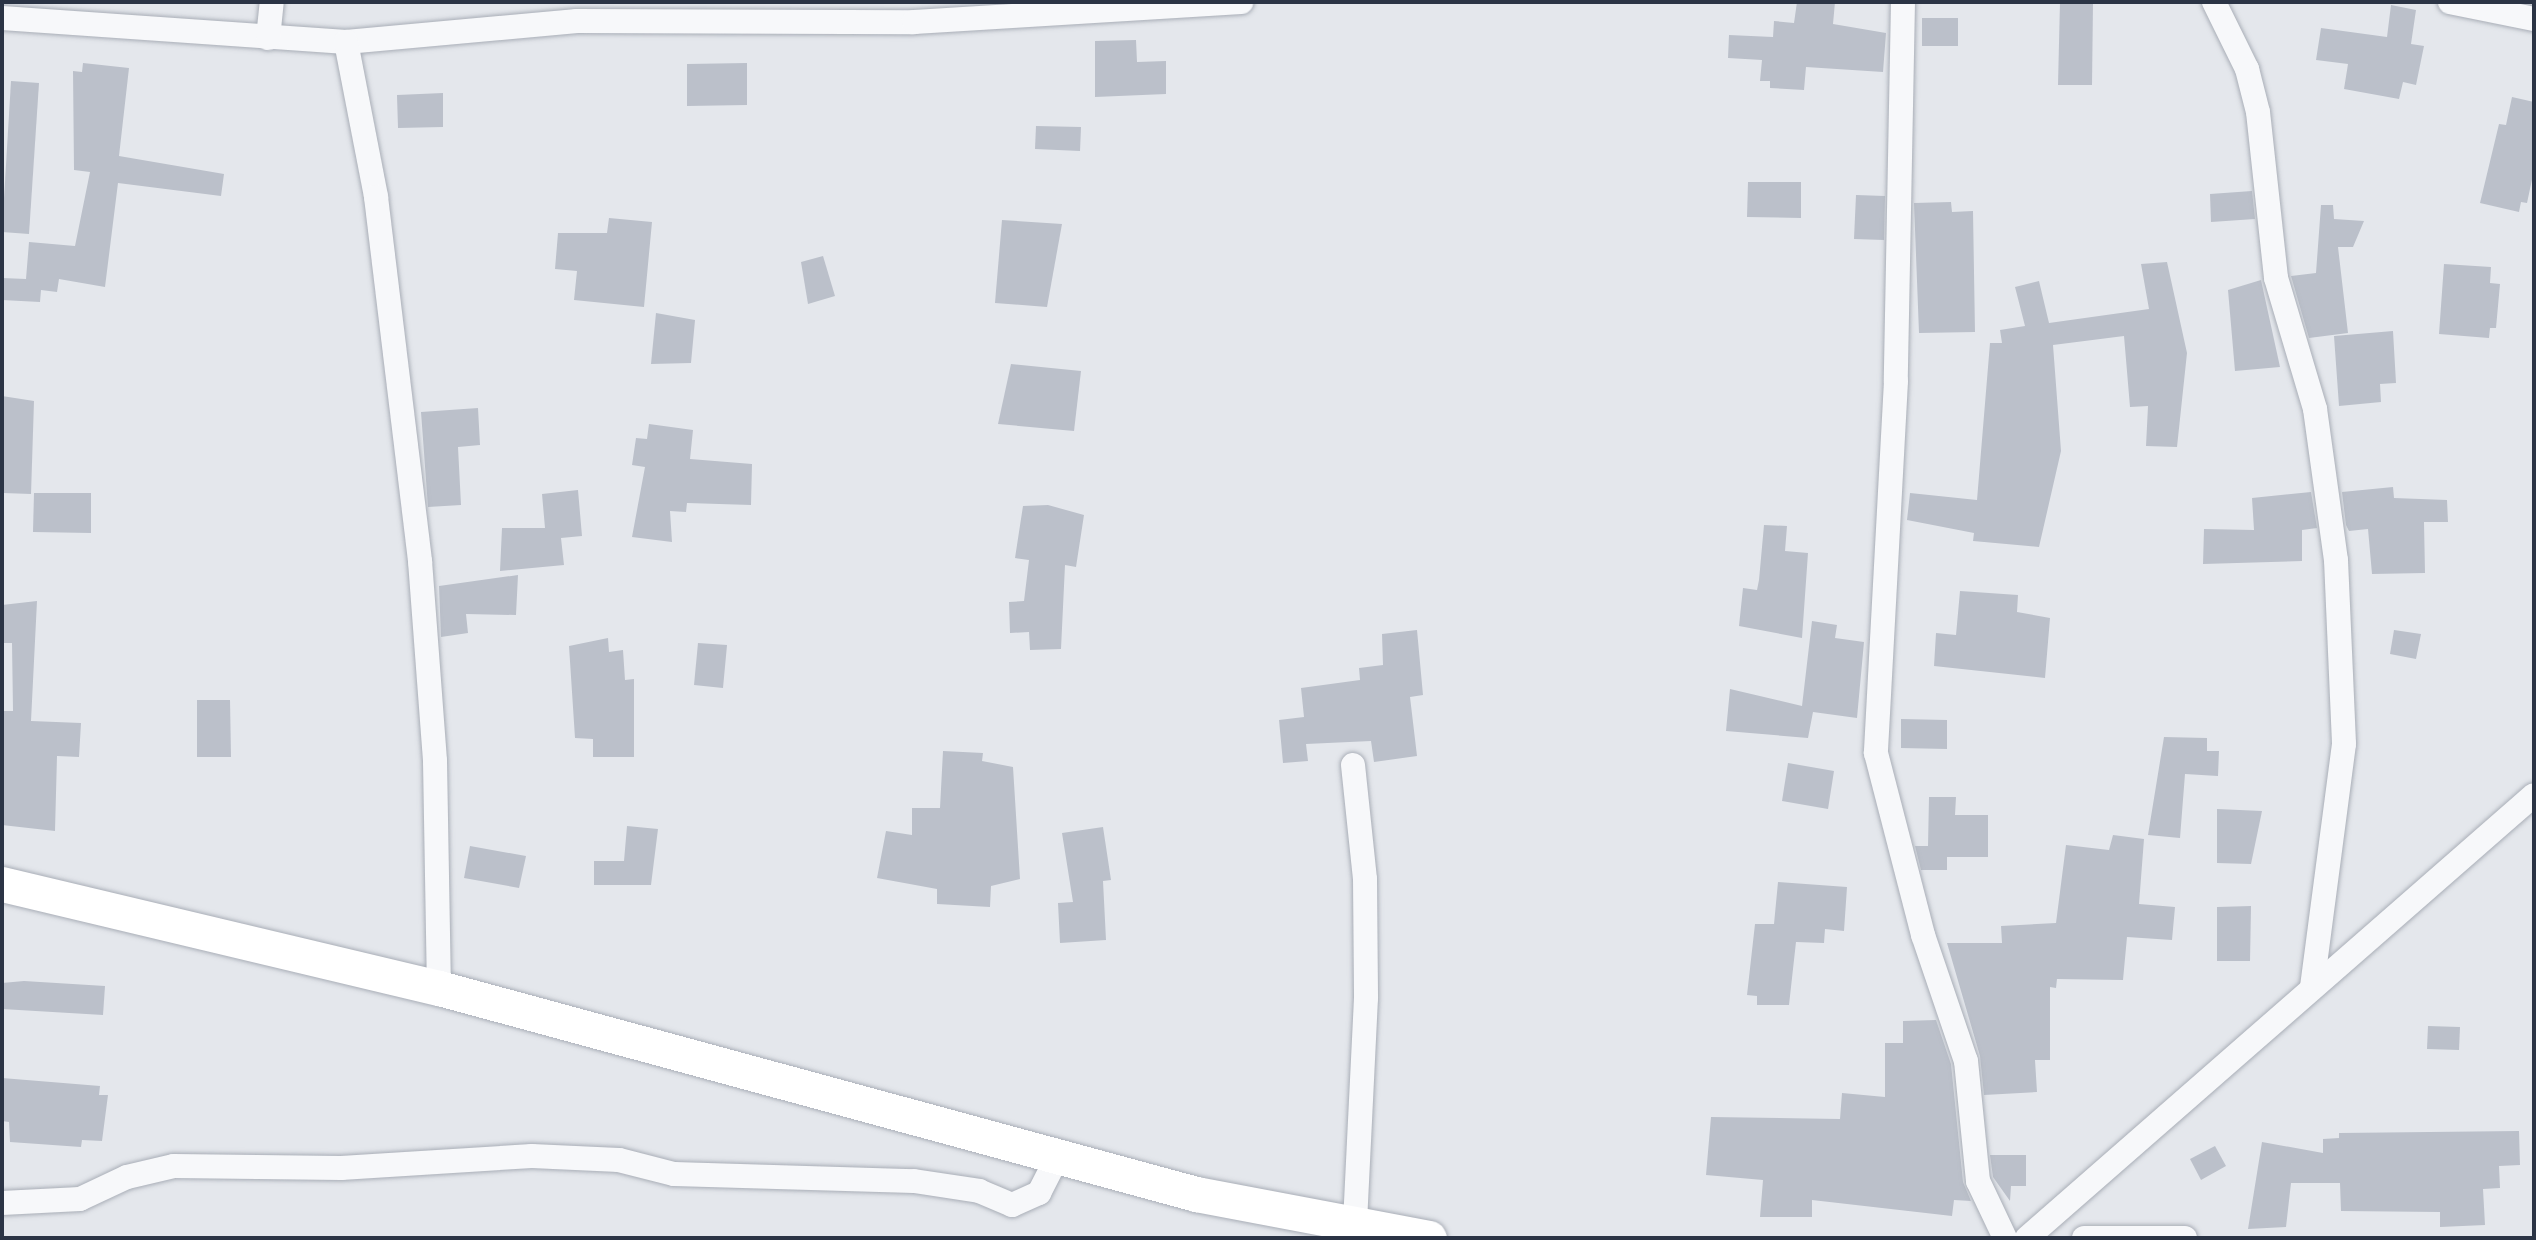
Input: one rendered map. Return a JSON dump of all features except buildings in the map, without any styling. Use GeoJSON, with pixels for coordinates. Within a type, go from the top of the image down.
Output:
{"type":"FeatureCollection","features":[{"type":"Feature","properties":{"kind":"main road"},"geometry":{"type":"LineString","coordinates":[[2,884],[439,988],[1196,1194],[1355,1221],[1429,1238]]}},
{"type":"Feature","properties":{"kind":"street"},"geometry":{"type":"LineString","coordinates":[[268,37],[272,2]]}},
{"type":"Feature","properties":{"kind":"street"},"geometry":{"type":"LineString","coordinates":[[2,19],[346,42],[577,21],[1241,2]]}},
{"type":"Feature","properties":{"kind":"street"},"geometry":{"type":"LineString","coordinates":[[1903,2],[1896,381],[1876,753],[1923,935],[1966,1060],[1978,1181],[2005,1238]]}},
{"type":"Feature","properties":{"kind":"street"},"geometry":{"type":"LineString","coordinates":[[2214,2],[2246,69],[2258,112],[2276,278],[2315,409],[2336,560],[2344,744],[2312,986]]}},
{"type":"Feature","properties":{"kind":"street"},"geometry":{"type":"LineString","coordinates":[[2450,2],[2534,19]]}},
{"type":"Feature","properties":{"kind":"street"},"geometry":{"type":"LineString","coordinates":[[346,42],[376,197],[420,561],[436,788],[439,988]]}},
{"type":"Feature","properties":{"kind":"street"},"geometry":{"type":"LineString","coordinates":[[1353,765],[1365,879],[1366,998],[1355,1221]]}},
{"type":"Feature","properties":{"kind":"street"},"geometry":{"type":"LineString","coordinates":[[2027,1238],[2312,986],[2534,795]]}},
{"type":"Feature","properties":{"kind":"street"},"geometry":{"type":"LineString","coordinates":[[2,1203],[80,1199],[127,1177],[174,1166],[341,1168],[532,1156],[619,1160],[674,1174],[914,1181],[979,1191],[1012,1205],[1039,1193],[1057,1158]]}},
{"type":"Feature","properties":{"kind":"street"},"geometry":{"type":"LineString","coordinates":[[2084,1238],[2185,1238]]}}]}
